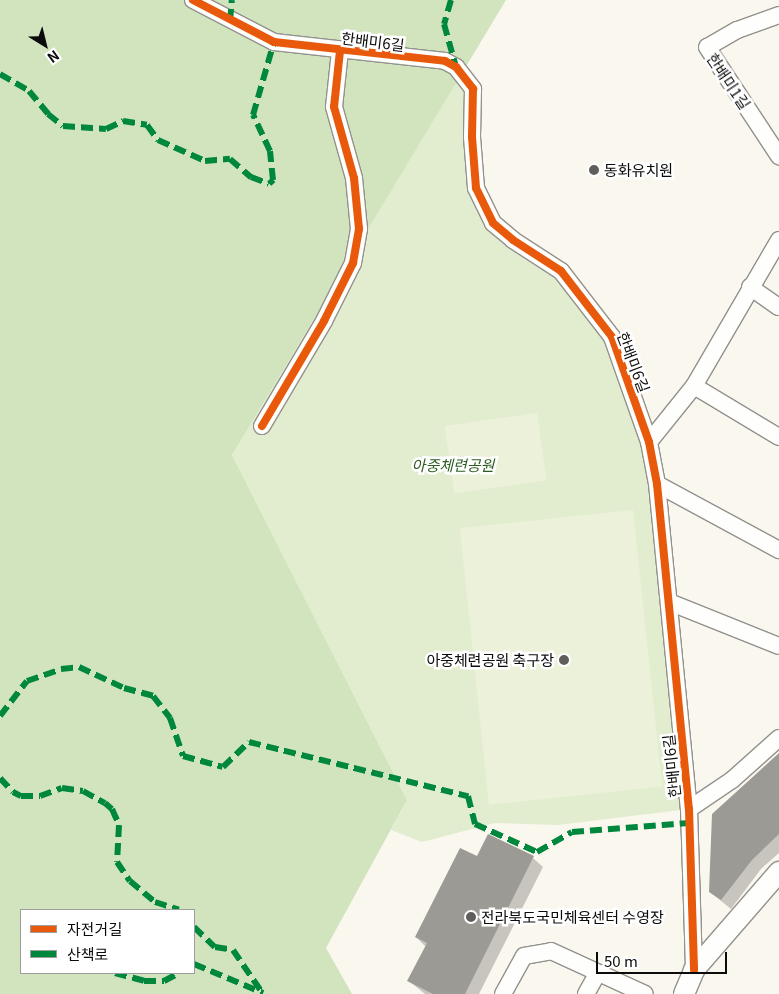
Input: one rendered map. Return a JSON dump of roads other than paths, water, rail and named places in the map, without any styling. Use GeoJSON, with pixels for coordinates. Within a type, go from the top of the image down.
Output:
{"type":"FeatureCollection","features":[{"type":"Feature","properties":{"kind":"street","name":"한배미6길"},"geometry":{"type":"LineString","coordinates":[[193,0],[274,42],[340,51],[445,61],[456,67],[473,89],[472,137],[476,188],[493,223],[561,271],[612,337],[649,442],[657,484],[690,809],[694,970]]}},
{"type":"Feature","properties":{"kind":"street","name":"한배미1길"},"geometry":{"type":"LineString","coordinates":[[779,15],[737,30],[707,47],[779,156]]}},
{"type":"Feature","properties":{"kind":"street"},"geometry":{"type":"LineString","coordinates":[[262,426],[324,321],[353,262],[359,229],[354,178],[334,107],[340,51]]}},
{"type":"Feature","properties":{"kind":"street"},"geometry":{"type":"LineString","coordinates":[[649,442],[694,386],[779,240]]}},
{"type":"Feature","properties":{"kind":"street"},"geometry":{"type":"LineString","coordinates":[[750,287],[779,307]]}},
{"type":"Feature","properties":{"kind":"street"},"geometry":{"type":"LineString","coordinates":[[694,386],[779,437]]}},
{"type":"Feature","properties":{"kind":"street"},"geometry":{"type":"LineString","coordinates":[[657,484],[779,550]]}},
{"type":"Feature","properties":{"kind":"street"},"geometry":{"type":"LineString","coordinates":[[668,602],[779,646]]}},
{"type":"Feature","properties":{"kind":"street"},"geometry":{"type":"LineString","coordinates":[[690,809],[732,780],[779,738]]}},
{"type":"Feature","properties":{"kind":"street"},"geometry":{"type":"LineString","coordinates":[[684,994],[694,970],[779,872]]}},
{"type":"Feature","properties":{"kind":"street"},"geometry":{"type":"LineString","coordinates":[[503,994],[524,956],[551,951],[597,974],[645,994]]}},
{"type":"Feature","properties":{"kind":"street"},"geometry":{"type":"LineString","coordinates":[[586,994],[597,974]]}},
{"type":"Feature","properties":{"kind":"place","name":"동화유치원"},"geometry":{"type":"Point","coordinates":[594,170]}},
{"type":"Feature","properties":{"kind":"place","name":"아중체련공원 축구장"},"geometry":{"type":"Point","coordinates":[564,660]}},
{"type":"Feature","properties":{"kind":"place","name":"전라북도국민체육센터 수영장"},"geometry":{"type":"Point","coordinates":[471,917]}},
{"type":"Feature","properties":{"kind":"park label","name":"아중체련공원"},"geometry":{"type":"Point","coordinates":[453,465]}}]}
